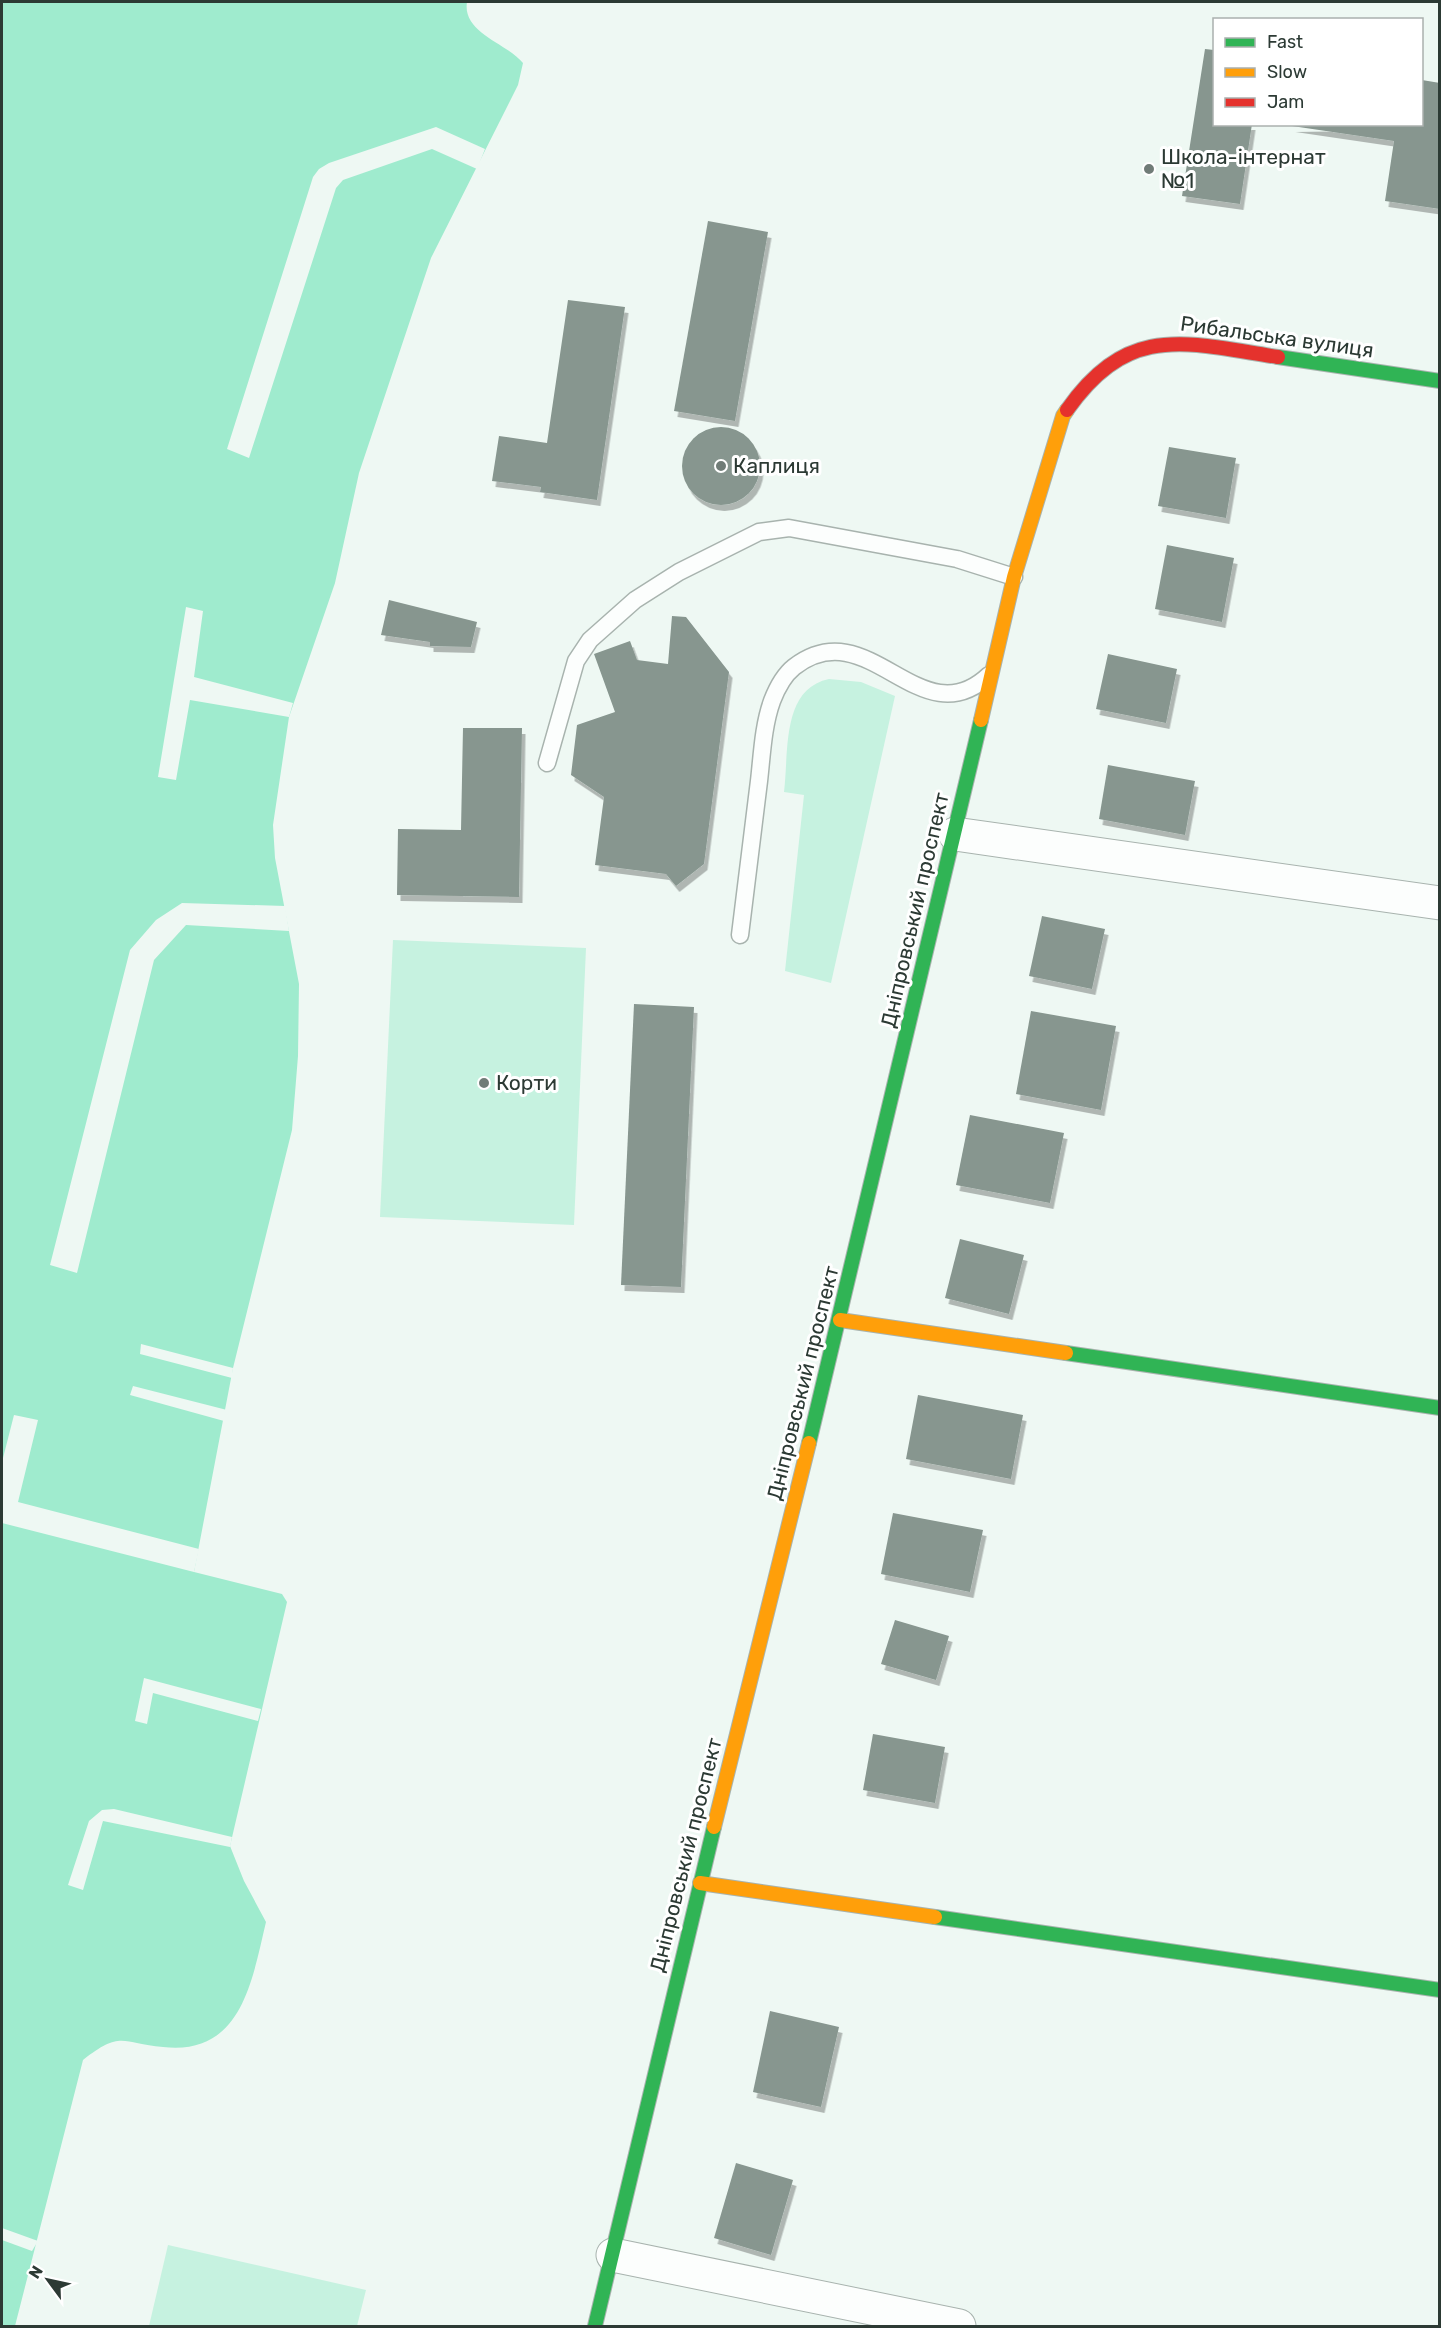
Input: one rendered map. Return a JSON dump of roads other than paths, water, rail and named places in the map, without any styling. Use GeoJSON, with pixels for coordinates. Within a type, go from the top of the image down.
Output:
{"type":"FeatureCollection","features":[{"type":"Feature","properties":{"kind":"street","name":"Рибальська вулиця"},"geometry":{"type":"LineString","coordinates":[[1052,449],[1063,416],[1084,386],[1111,363],[1152,346],[1178,342],[1440,381]]}},
{"type":"Feature","properties":{"kind":"street","name":"Дніпровський проспект"},"geometry":{"type":"LineString","coordinates":[[595,2326],[700,1883],[840,1320],[1014,577],[1052,449]]}},
{"type":"Feature","properties":{"kind":"street"},"geometry":{"type":"LineString","coordinates":[[955,834],[1440,903]]}},
{"type":"Feature","properties":{"kind":"street"},"geometry":{"type":"LineString","coordinates":[[840,1320],[1440,1408]]}},
{"type":"Feature","properties":{"kind":"street"},"geometry":{"type":"LineString","coordinates":[[700,1883],[1440,1990]]}},
{"type":"Feature","properties":{"kind":"street"},"geometry":{"type":"LineString","coordinates":[[613,2255],[959,2326]]}},
{"type":"Feature","properties":{"kind":"lane"},"geometry":{"type":"LineString","coordinates":[[547,763],[576,661],[590,640],[635,600],[679,572],[759,532],[789,528],[957,559],[1014,577]]}},
{"type":"Feature","properties":{"kind":"lane"},"geometry":{"type":"LineString","coordinates":[[740,935],[766,721],[780,683],[793,668],[819,654],[848,652],[867,657],[920,688],[945,693],[971,688],[992,672]]}},
{"type":"Feature","properties":{"kind":"place","name":"Школа-інтернат №1"},"geometry":{"type":"Point","coordinates":[1149,169]}},
{"type":"Feature","properties":{"kind":"place","name":"Каплиця"},"geometry":{"type":"Point","coordinates":[721,466]}},
{"type":"Feature","properties":{"kind":"place","name":"Корти"},"geometry":{"type":"Point","coordinates":[484,1083]}}]}
